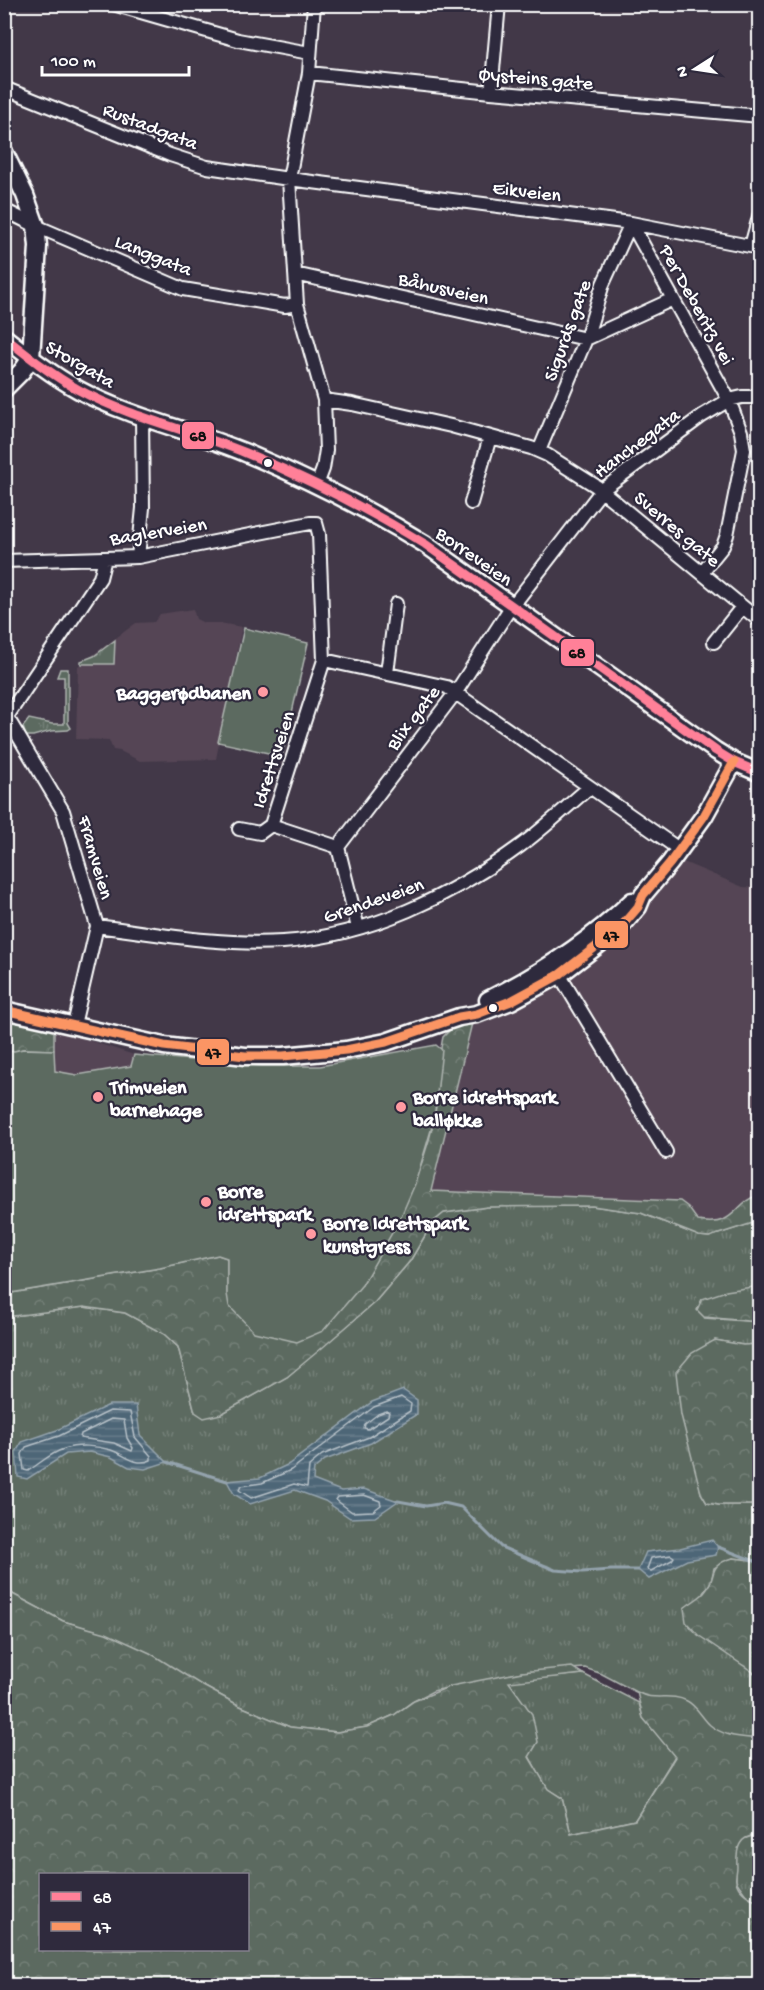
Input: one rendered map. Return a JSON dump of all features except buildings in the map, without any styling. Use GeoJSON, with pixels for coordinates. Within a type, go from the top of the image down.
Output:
{"type":"FeatureCollection","features":[{"type":"Feature","properties":{"kind":"main road"},"geometry":{"type":"LineString","coordinates":[[4,152],[25,195],[36,226],[38,246],[31,358],[4,389]]}},
{"type":"Feature","properties":{"kind":"main road","name":"Storgata"},"geometry":{"type":"LineString","coordinates":[[4,337],[79,390],[142,416]]}},
{"type":"Feature","properties":{"kind":"main road","name":"Borreveien"},"geometry":{"type":"LineString","coordinates":[[142,416],[216,441],[317,485],[390,523],[425,544],[734,762],[759,773]]}},
{"type":"Feature","properties":{"kind":"main road"},"geometry":{"type":"LineString","coordinates":[[4,1010],[164,1046],[205,1053],[245,1056],[283,1056],[336,1051],[410,1035],[459,1017],[555,969],[632,901],[643,895],[705,816],[734,762]]}},
{"type":"Feature","properties":{"kind":"street"},"geometry":{"type":"LineString","coordinates":[[112,4],[238,40],[310,53]]}},
{"type":"Feature","properties":{"kind":"street"},"geometry":{"type":"LineString","coordinates":[[314,4],[309,73],[289,179],[297,304],[324,400],[326,450],[323,469],[317,485]]}},
{"type":"Feature","properties":{"kind":"street"},"geometry":{"type":"LineString","coordinates":[[491,92],[499,4]]}},
{"type":"Feature","properties":{"kind":"street","name":"Øysteins gate"},"geometry":{"type":"LineString","coordinates":[[309,73],[759,116]]}},
{"type":"Feature","properties":{"kind":"street","name":"Rustadgata"},"geometry":{"type":"LineString","coordinates":[[4,88],[170,155],[207,167],[289,179]]}},
{"type":"Feature","properties":{"kind":"street","name":"Eikveien"},"geometry":{"type":"LineString","coordinates":[[289,179],[631,223],[755,247]]}},
{"type":"Feature","properties":{"kind":"street","name":"Langgata"},"geometry":{"type":"LineString","coordinates":[[4,210],[183,289],[285,306],[297,304]]}},
{"type":"Feature","properties":{"kind":"street"},"geometry":{"type":"LineString","coordinates":[[755,247],[759,213]]}},
{"type":"Feature","properties":{"kind":"street","name":"Per Deberitz vei"},"geometry":{"type":"LineString","coordinates":[[631,223],[729,400],[741,432],[744,450],[727,535],[723,546],[702,572]]}},
{"type":"Feature","properties":{"kind":"street","name":"Sigurds gate"},"geometry":{"type":"LineString","coordinates":[[539,451],[586,339],[603,284],[631,223]]}},
{"type":"Feature","properties":{"kind":"street","name":"Båhusveien"},"geometry":{"type":"LineString","coordinates":[[295,274],[586,339]]}},
{"type":"Feature","properties":{"kind":"street"},"geometry":{"type":"LineString","coordinates":[[586,339],[673,299]]}},
{"type":"Feature","properties":{"kind":"street","name":"Hanchegata"},"geometry":{"type":"LineString","coordinates":[[513,607],[602,490],[702,416],[729,400],[759,397]]}},
{"type":"Feature","properties":{"kind":"street","name":"Sverres gate"},"geometry":{"type":"LineString","coordinates":[[324,400],[387,411],[490,436],[539,451],[588,479],[759,621]]}},
{"type":"Feature","properties":{"kind":"street"},"geometry":{"type":"LineString","coordinates":[[138,557],[143,508],[142,416]]}},
{"type":"Feature","properties":{"kind":"street"},"geometry":{"type":"LineString","coordinates":[[471,503],[490,436]]}},
{"type":"Feature","properties":{"kind":"street","name":"Baglerveien"},"geometry":{"type":"LineString","coordinates":[[4,561],[138,557],[316,523]]}},
{"type":"Feature","properties":{"kind":"street","name":"Idrettsveien"},"geometry":{"type":"LineString","coordinates":[[316,523],[319,534],[324,660],[271,825],[338,848]]}},
{"type":"Feature","properties":{"kind":"street"},"geometry":{"type":"LineString","coordinates":[[5,716],[100,578],[105,558]]}},
{"type":"Feature","properties":{"kind":"street"},"geometry":{"type":"LineString","coordinates":[[387,673],[396,604]]}},
{"type":"Feature","properties":{"kind":"street","name":"Blix gate"},"geometry":{"type":"LineString","coordinates":[[338,848],[456,692],[513,607]]}},
{"type":"Feature","properties":{"kind":"street"},"geometry":{"type":"LineString","coordinates":[[714,642],[742,607]]}},
{"type":"Feature","properties":{"kind":"street"},"geometry":{"type":"LineString","coordinates":[[324,660],[447,687],[680,850]]}},
{"type":"Feature","properties":{"kind":"street","name":"Framveien"},"geometry":{"type":"LineString","coordinates":[[5,716],[63,811],[97,926],[74,1025]]}},
{"type":"Feature","properties":{"kind":"street","name":"Grendeveien"},"geometry":{"type":"LineString","coordinates":[[97,926],[190,939],[254,942],[281,942],[324,937],[358,928],[436,898],[482,873],[522,844],[590,787]]}},
{"type":"Feature","properties":{"kind":"street"},"geometry":{"type":"LineString","coordinates":[[239,829],[260,833],[271,825]]}},
{"type":"Feature","properties":{"kind":"street"},"geometry":{"type":"LineString","coordinates":[[338,848],[358,928]]}},
{"type":"Feature","properties":{"kind":"street"},"geometry":{"type":"LineString","coordinates":[[555,969],[666,1152]]}},
{"type":"Feature","properties":{"kind":"shaded area"},"geometry":{"type":"Polygon","coordinates":[[[193,609],[196,619],[204,623],[242,627],[216,759],[140,761],[113,750],[109,740],[76,739],[78,666],[136,623],[154,622],[160,614],[193,609]]]}},
{"type":"Feature","properties":{"kind":"shaded area"},"geometry":{"type":"Polygon","coordinates":[[[681,861],[743,887],[759,888],[759,1195],[751,1197],[738,1211],[727,1218],[712,1224],[698,1221],[688,1207],[680,1201],[431,1191],[472,1023],[638,916],[681,861]]]}},
{"type":"Feature","properties":{"kind":"shaded area"},"geometry":{"type":"Polygon","coordinates":[[[54,1029],[134,1055],[132,1066],[77,1075],[54,1071],[54,1029]]]}},
{"type":"Feature","properties":{"kind":"green space","name":"Baggerødbanen"},"geometry":{"type":"Polygon","coordinates":[[[244,628],[308,643],[282,756],[218,742],[244,628]]]}},
{"type":"Feature","properties":{"kind":"green space"},"geometry":{"type":"Polygon","coordinates":[[[115,640],[114,664],[81,664],[81,661],[94,656],[115,640]]]}},
{"type":"Feature","properties":{"kind":"green space"},"geometry":{"type":"Polygon","coordinates":[[[60,669],[68,669],[68,723],[71,728],[26,736],[23,727],[29,719],[64,724],[64,677],[57,677],[60,669]]]}},
{"type":"Feature","properties":{"kind":"green space"},"geometry":{"type":"Polygon","coordinates":[[[6,1021],[54,1029],[54,1050],[23,1049],[5,1053],[6,1021]]]}},
{"type":"Feature","properties":{"kind":"green space"},"geometry":{"type":"Polygon","coordinates":[[[472,1023],[431,1191],[680,1201],[688,1207],[698,1221],[711,1222],[728,1218],[744,1203],[759,1195],[759,1221],[709,1237],[699,1236],[641,1213],[592,1206],[487,1207],[444,1213],[433,1222],[410,1261],[375,1302],[322,1348],[287,1377],[221,1414],[204,1418],[195,1412],[178,1347],[164,1334],[125,1313],[84,1307],[5,1317],[5,1294],[160,1268],[218,1255],[227,1258],[227,1294],[362,1285],[395,1225],[421,1164],[434,1120],[443,1037],[452,1028],[472,1023]]]}},
{"type":"Feature","properties":{"kind":"green space","name":"Borre idrettspark"},"geometry":{"type":"Polygon","coordinates":[[[436,1045],[442,1050],[434,1120],[415,1184],[399,1221],[362,1285],[323,1331],[297,1342],[254,1332],[229,1306],[227,1258],[218,1255],[160,1268],[5,1294],[5,1053],[23,1049],[54,1050],[55,1071],[77,1075],[131,1066],[134,1055],[262,1066],[320,1066],[436,1045]]]}},
{"type":"Feature","properties":{"kind":"green space"},"geometry":{"type":"Polygon","coordinates":[[[592,1206],[641,1213],[699,1236],[709,1237],[759,1221],[759,1293],[704,1318],[759,1322],[759,1344],[743,1345],[715,1340],[696,1468],[701,1493],[707,1503],[759,1505],[759,1561],[733,1558],[714,1568],[711,1582],[703,1593],[759,1674],[759,1739],[719,1736],[602,1674],[585,1668],[522,1672],[433,1691],[394,1715],[367,1727],[337,1732],[290,1727],[240,1706],[107,1634],[63,1621],[5,1590],[5,1317],[84,1307],[125,1313],[164,1334],[178,1347],[195,1412],[221,1414],[287,1377],[375,1302],[410,1261],[433,1222],[444,1213],[487,1207],[592,1206]]]}},
{"type":"Feature","properties":{"kind":"green space"},"geometry":{"type":"Polygon","coordinates":[[[752,1287],[759,1289],[759,1322],[704,1317],[697,1310],[702,1299],[726,1291],[752,1287]]]}},
{"type":"Feature","properties":{"kind":"green space"},"geometry":{"type":"Polygon","coordinates":[[[715,1340],[743,1345],[759,1344],[759,1505],[707,1503],[701,1493],[681,1415],[676,1372],[692,1353],[715,1340]]]}},
{"type":"Feature","properties":{"kind":"green space"},"geometry":{"type":"Polygon","coordinates":[[[733,1558],[759,1561],[759,1676],[698,1635],[686,1622],[684,1608],[704,1593],[715,1568],[733,1558]]]}},
{"type":"Feature","properties":{"kind":"green space"},"geometry":{"type":"Polygon","coordinates":[[[5,1590],[63,1621],[106,1633],[150,1653],[240,1706],[290,1727],[337,1732],[367,1727],[394,1715],[414,1701],[451,1686],[522,1672],[572,1667],[583,1674],[509,1682],[532,1714],[538,1742],[529,1757],[548,1789],[562,1798],[571,1834],[635,1820],[675,1757],[643,1718],[637,1692],[650,1696],[681,1698],[691,1703],[715,1729],[733,1736],[759,1739],[759,1836],[747,1838],[740,1844],[736,1878],[737,1885],[742,1891],[759,1903],[759,1985],[5,1985],[5,1590]]]}},
{"type":"Feature","properties":{"kind":"green space"},"geometry":{"type":"Polygon","coordinates":[[[583,1674],[639,1703],[643,1718],[675,1756],[635,1820],[571,1834],[562,1798],[548,1790],[529,1756],[509,1681],[583,1674]]]}},
{"type":"Feature","properties":{"kind":"green space"},"geometry":{"type":"Polygon","coordinates":[[[759,1836],[759,1903],[746,1895],[736,1881],[736,1849],[743,1839],[759,1836]]]}},
{"type":"Feature","properties":{"kind":"water"},"geometry":{"type":"Polygon","coordinates":[[[403,1390],[417,1400],[417,1414],[371,1443],[325,1460],[314,1469],[313,1480],[341,1491],[364,1489],[398,1501],[375,1517],[350,1518],[325,1501],[295,1490],[250,1504],[234,1494],[227,1481],[260,1478],[289,1464],[372,1402],[403,1390]]]}},
{"type":"Feature","properties":{"kind":"water"},"geometry":{"type":"Polygon","coordinates":[[[109,1405],[136,1405],[140,1435],[167,1462],[145,1469],[129,1467],[111,1457],[90,1452],[66,1454],[27,1479],[18,1477],[16,1452],[22,1442],[57,1430],[109,1405]]]}},
{"type":"Feature","properties":{"kind":"water"},"geometry":{"type":"Polygon","coordinates":[[[712,1540],[718,1547],[716,1555],[687,1560],[649,1579],[638,1570],[646,1552],[680,1548],[712,1540]]]}},
{"type":"Feature","properties":{"kind":"waterway"},"geometry":{"type":"LineString","coordinates":[[167,1462],[227,1481]]}},
{"type":"Feature","properties":{"kind":"waterway"},"geometry":{"type":"LineString","coordinates":[[398,1501],[426,1506],[444,1503],[461,1507],[501,1547],[555,1570],[582,1572],[638,1570]]}},
{"type":"Feature","properties":{"kind":"waterway"},"geometry":{"type":"LineString","coordinates":[[718,1547],[760,1563]]}},
{"type":"Feature","properties":{"kind":"transit line","name":"68"},"geometry":{"type":"LineString","coordinates":[[4,337],[59,378],[99,400],[269,463],[337,495],[403,531],[425,544],[716,751],[760,773]]}},
{"type":"Feature","properties":{"kind":"transit line","name":"47"},"geometry":{"type":"LineString","coordinates":[[4,1010],[164,1046],[245,1056],[283,1056],[346,1050],[386,1042],[459,1017],[477,1014],[511,1001],[559,975],[619,929],[638,907],[643,895],[670,863],[704,816],[734,762]]}},
{"type":"Feature","properties":{"kind":"place","name":"Baggerødbanen"},"geometry":{"type":"Point","coordinates":[263,692]}},
{"type":"Feature","properties":{"kind":"place","name":"Trimveien barnehage"},"geometry":{"type":"Point","coordinates":[98,1097]}},
{"type":"Feature","properties":{"kind":"place","name":"Borre idrettspark balløkke"},"geometry":{"type":"Point","coordinates":[401,1107]}},
{"type":"Feature","properties":{"kind":"place","name":"Borre idrettspark"},"geometry":{"type":"Point","coordinates":[206,1202]}},
{"type":"Feature","properties":{"kind":"place","name":"Borre Idrettspark kunstgress"},"geometry":{"type":"Point","coordinates":[311,1234]}}]}
